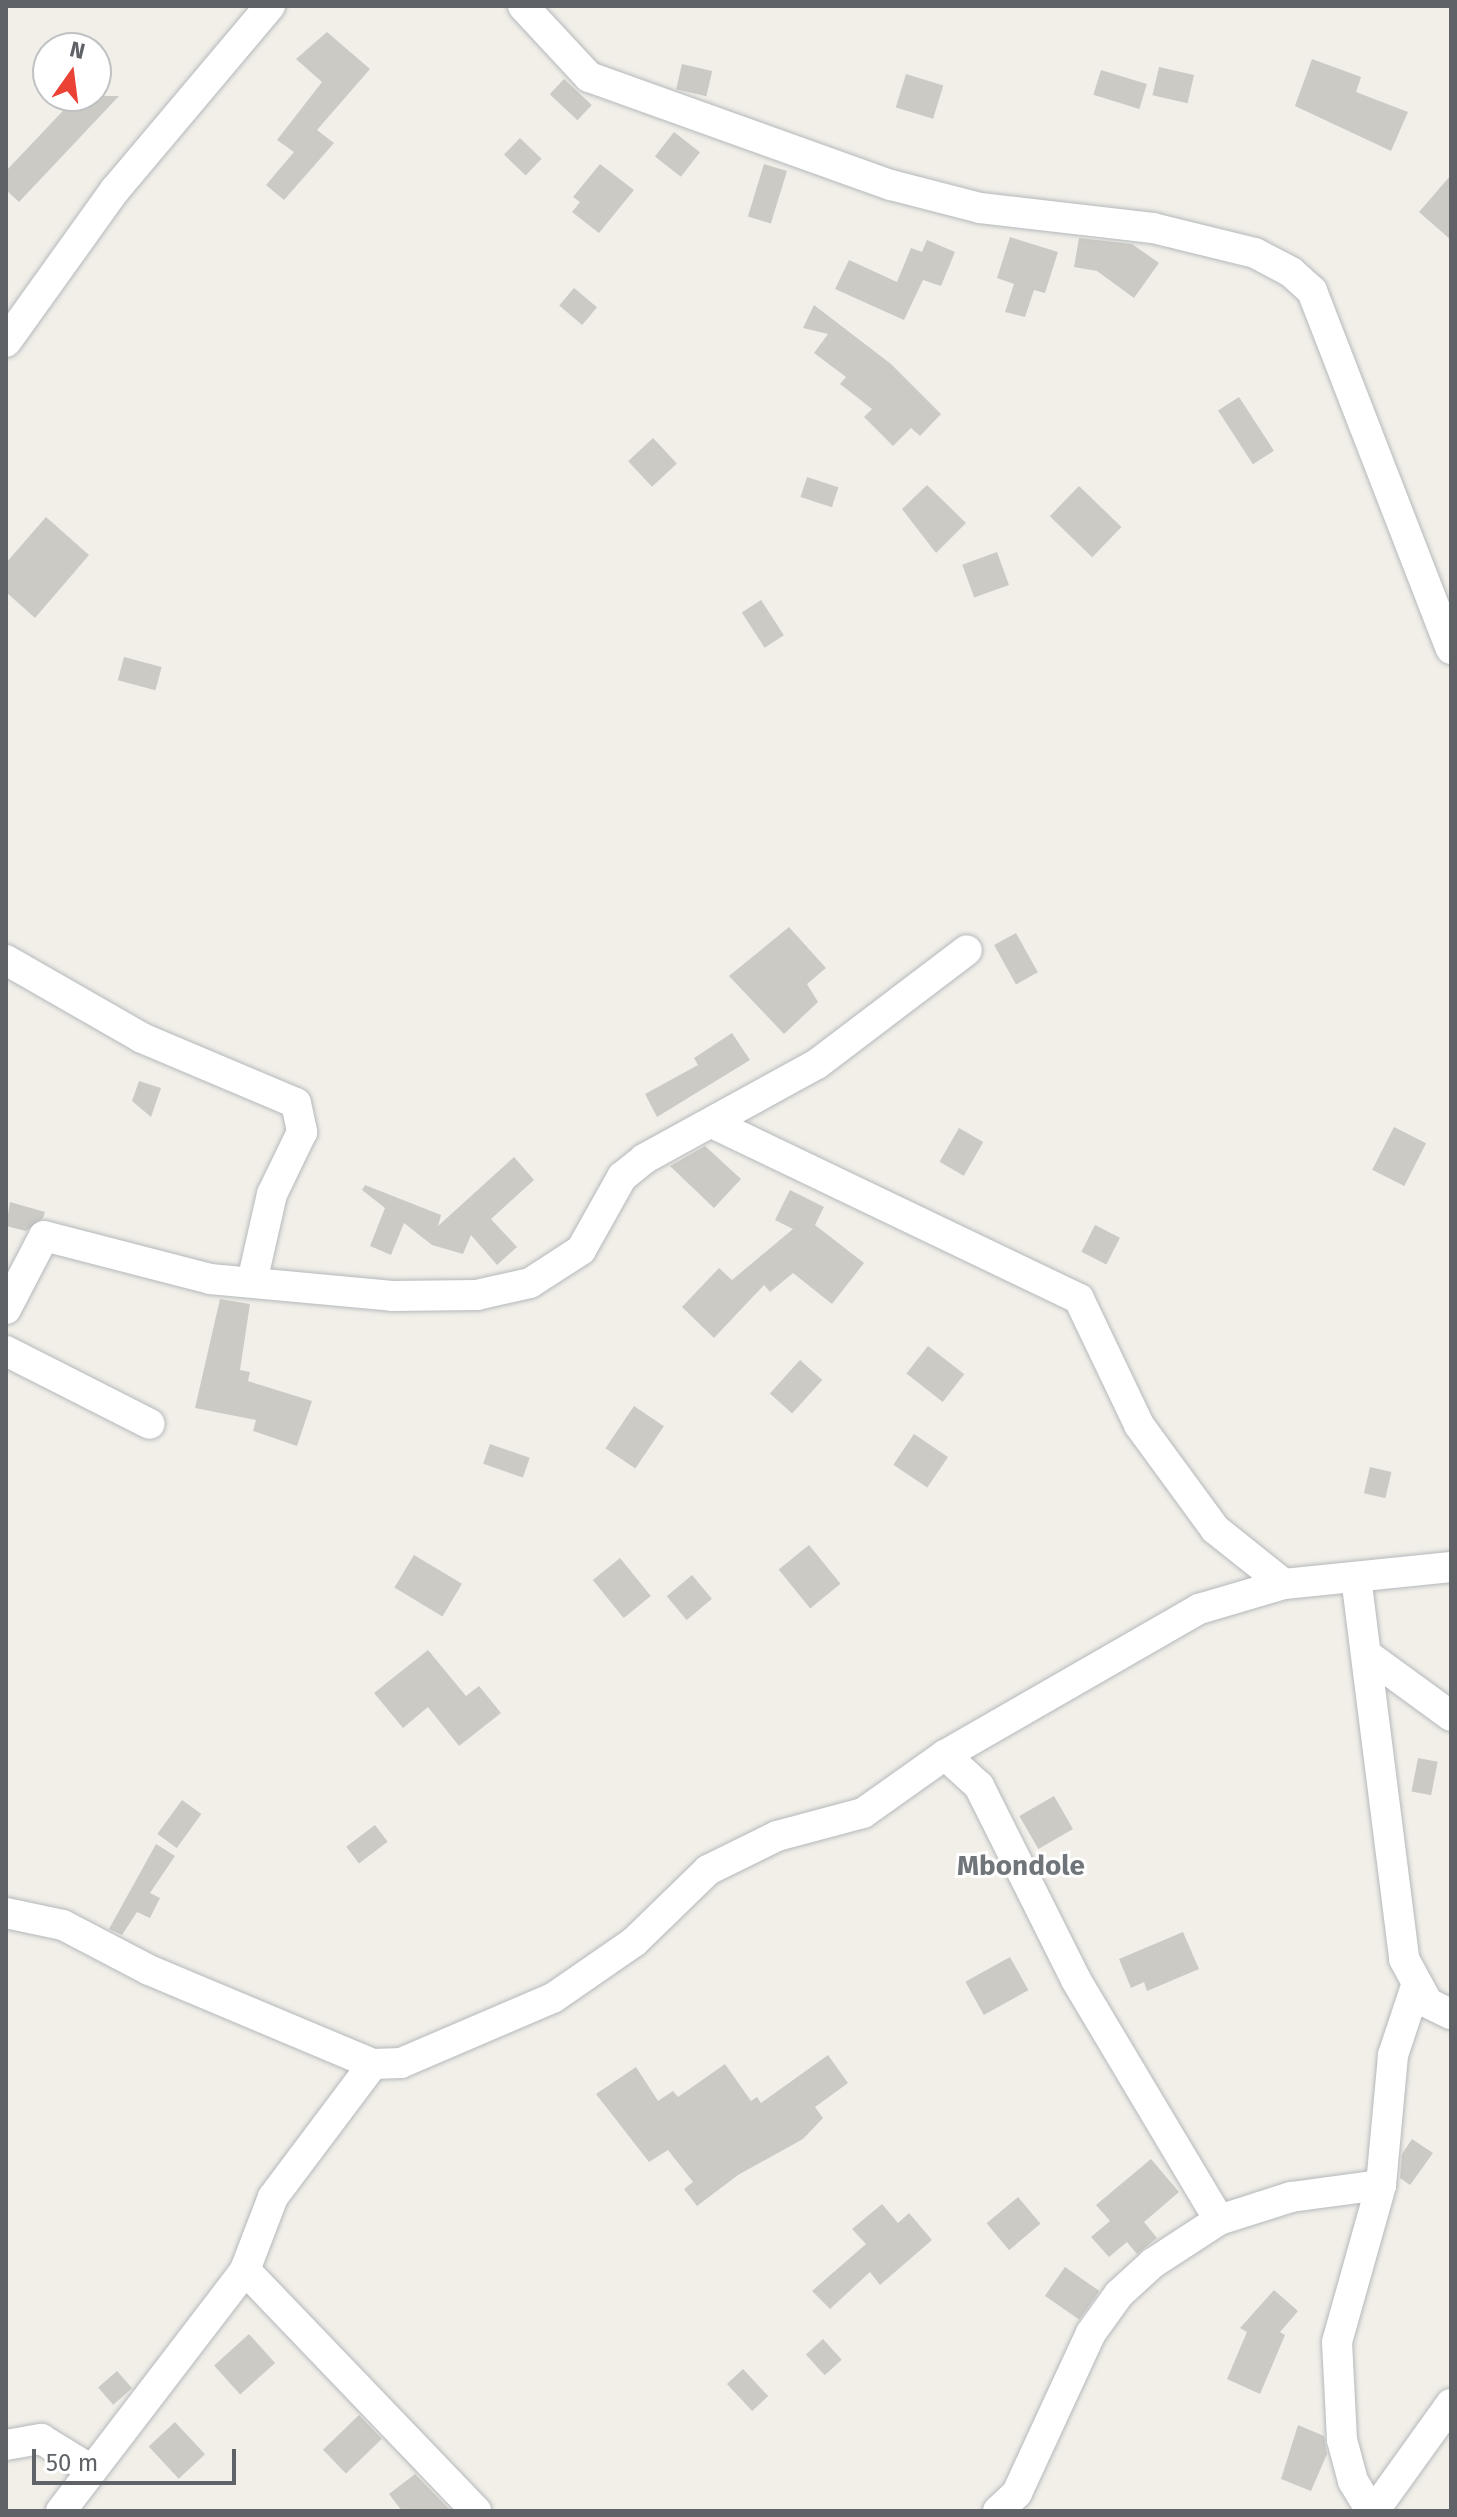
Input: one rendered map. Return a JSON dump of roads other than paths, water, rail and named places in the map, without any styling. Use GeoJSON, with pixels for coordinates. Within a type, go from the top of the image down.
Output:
{"type":"FeatureCollection","features":[{"type":"Feature","properties":{"kind":"street"},"geometry":{"type":"LineString","coordinates":[[6,342],[115,190],[270,6]]}},
{"type":"Feature","properties":{"kind":"street"},"geometry":{"type":"LineString","coordinates":[[523,6],[589,77],[891,185],[980,208],[1153,228],[1255,253],[1291,272],[1312,291],[1451,649]]}},
{"type":"Feature","properties":{"kind":"street"},"geometry":{"type":"LineString","coordinates":[[6,1309],[44,1236],[182,1273],[252,1282],[392,1296],[507,1291],[581,1250],[622,1177],[644,1159],[817,1064],[967,950]]}},
{"type":"Feature","properties":{"kind":"street"},"geometry":{"type":"LineString","coordinates":[[6,960],[142,1038],[296,1103],[302,1132],[272,1194],[252,1282]]}},
{"type":"Feature","properties":{"kind":"street"},"geometry":{"type":"LineString","coordinates":[[712,1123],[1079,1299],[1139,1425],[1215,1529],[1284,1584]]}},
{"type":"Feature","properties":{"kind":"street"},"geometry":{"type":"LineString","coordinates":[[6,1351],[150,1424]]}},
{"type":"Feature","properties":{"kind":"street"},"geometry":{"type":"LineString","coordinates":[[6,1913],[63,1925],[149,1970],[373,2064],[436,2052],[553,1998],[634,1942],[708,1870],[777,1836],[863,1813],[945,1755],[1199,1609],[1284,1584],[1451,1567]]}},
{"type":"Feature","properties":{"kind":"street"},"geometry":{"type":"LineString","coordinates":[[1356,1577],[1404,1959],[1428,2003],[1451,2014]]}},
{"type":"Feature","properties":{"kind":"street"},"geometry":{"type":"LineString","coordinates":[[1366,1654],[1451,1716]]}},
{"type":"Feature","properties":{"kind":"street"},"geometry":{"type":"LineString","coordinates":[[945,1755],[979,1786],[1076,1980],[1219,2220]]}},
{"type":"Feature","properties":{"kind":"street"},"geometry":{"type":"LineString","coordinates":[[1416,1986],[1393,2055],[1381,2185],[1341,2318],[1335,2391],[1353,2481],[1373,2511],[1451,2404]]}},
{"type":"Feature","properties":{"kind":"street"},"geometry":{"type":"LineString","coordinates":[[61,2511],[90,2469],[245,2270],[273,2197],[373,2064]]}},
{"type":"Feature","properties":{"kind":"street"},"geometry":{"type":"LineString","coordinates":[[998,2511],[1017,2493],[1091,2333],[1119,2294],[1219,2220],[1291,2197],[1381,2185]]}},
{"type":"Feature","properties":{"kind":"street"},"geometry":{"type":"LineString","coordinates":[[245,2270],[476,2511]]}},
{"type":"Feature","properties":{"kind":"street"},"geometry":{"type":"LineString","coordinates":[[6,2445],[41,2439],[90,2469]]}},
{"type":"Feature","properties":{"kind":"district","name":"Mbondole"},"geometry":{"type":"Point","coordinates":[1021,1866]}}]}
